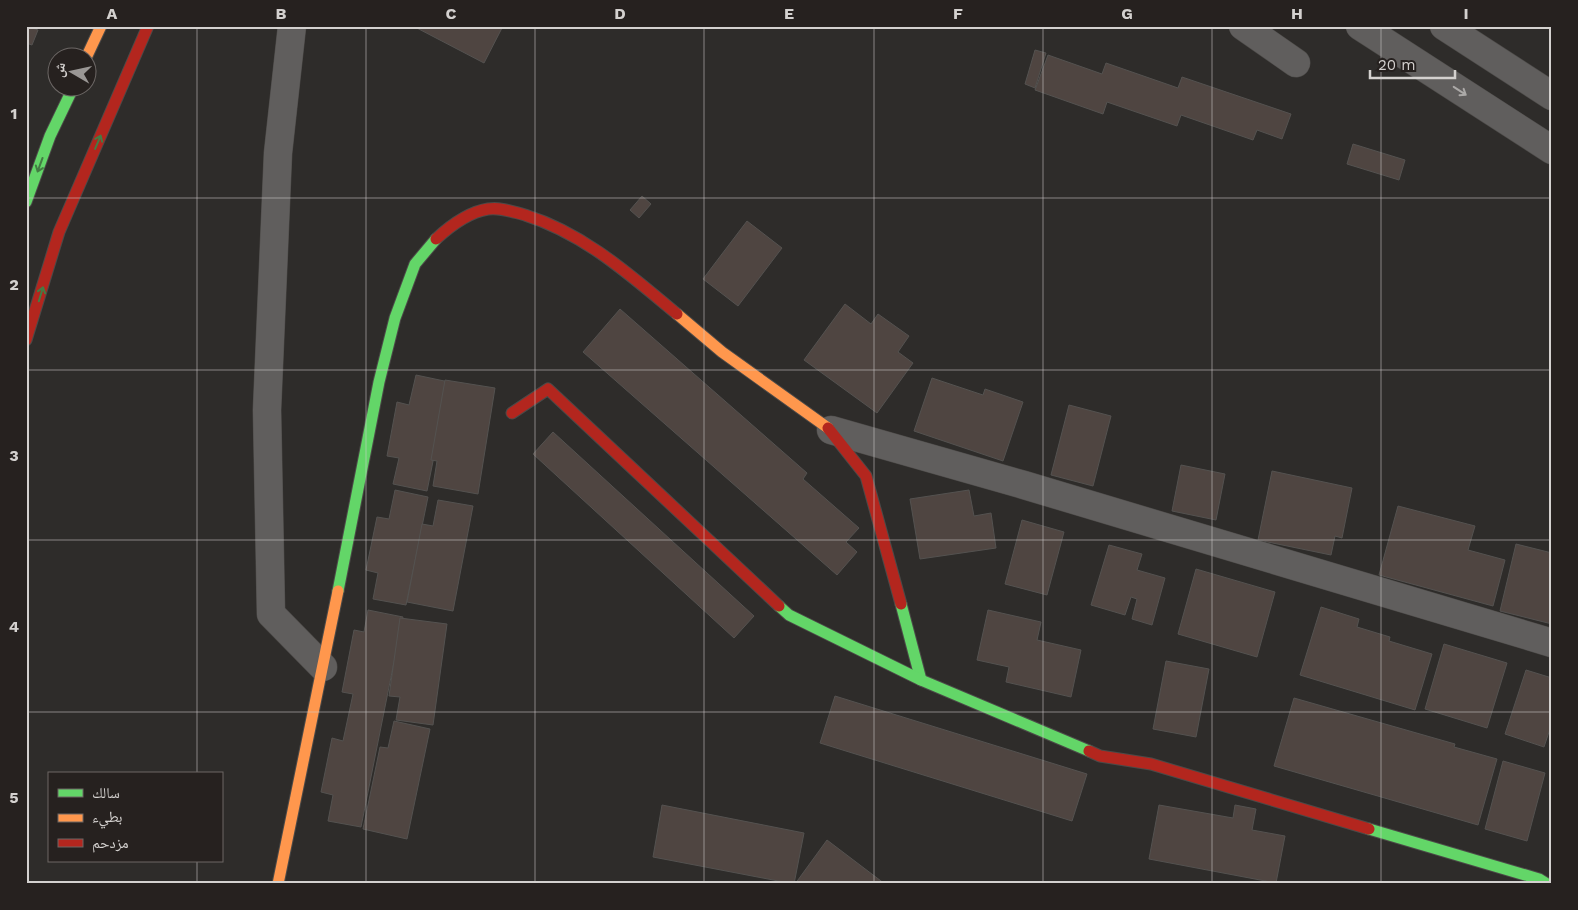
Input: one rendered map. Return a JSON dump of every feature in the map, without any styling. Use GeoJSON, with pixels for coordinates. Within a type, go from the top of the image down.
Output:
{"type":"FeatureCollection","features":[{"type":"Feature","properties":{"kind":"main road"},"geometry":{"type":"LineString","coordinates":[[91,48],[101,26]]}},
{"type":"Feature","properties":{"kind":"main road"},"geometry":{"type":"LineString","coordinates":[[26,340],[59,232],[148,26]]}},
{"type":"Feature","properties":{"kind":"main road"},"geometry":{"type":"LineString","coordinates":[[26,202],[50,136],[68,98]]}},
{"type":"Feature","properties":{"kind":"main road"},"geometry":{"type":"LineString","coordinates":[[278,884],[379,382],[406,284],[415,264],[434,241],[447,229],[475,213],[489,209],[505,209],[550,223],[589,244],[620,266],[722,352],[831,430],[866,476],[921,680]]}},
{"type":"Feature","properties":{"kind":"main road"},"geometry":{"type":"LineString","coordinates":[[512,414],[548,389],[789,615],[921,680],[1100,756],[1150,764],[1540,879],[1547,884]]}},
{"type":"Feature","properties":{"kind":"street"},"geometry":{"type":"LineString","coordinates":[[292,26],[278,153],[267,410],[272,614],[323,667]]}},
{"type":"Feature","properties":{"kind":"street"},"geometry":{"type":"LineString","coordinates":[[1243,26],[1296,63]]}},
{"type":"Feature","properties":{"kind":"street"},"geometry":{"type":"LineString","coordinates":[[1360,26],[1552,150]]}},
{"type":"Feature","properties":{"kind":"street"},"geometry":{"type":"LineString","coordinates":[[1444,26],[1552,96]]}},
{"type":"Feature","properties":{"kind":"street"},"geometry":{"type":"LineString","coordinates":[[831,430],[1034,488],[1552,643]]}},
{"type":"Feature","properties":{"kind":"building"},"geometry":{"type":"Polygon","coordinates":[[[26,26],[38,30],[32,45],[26,43],[26,26]]]}},
{"type":"Feature","properties":{"kind":"building"},"geometry":{"type":"Polygon","coordinates":[[[413,26],[503,26],[484,63],[413,26]]]}},
{"type":"Feature","properties":{"kind":"building"},"geometry":{"type":"Polygon","coordinates":[[[1035,50],[1046,53],[1035,88],[1025,84],[1035,50]]]}},
{"type":"Feature","properties":{"kind":"building"},"geometry":{"type":"Polygon","coordinates":[[[1048,55],[1102,74],[1106,63],[1178,88],[1182,77],[1291,114],[1282,139],[1257,130],[1253,140],[1181,115],[1177,126],[1107,102],[1103,114],[1035,90],[1048,55]]]}},
{"type":"Feature","properties":{"kind":"building"},"geometry":{"type":"Polygon","coordinates":[[[1353,144],[1405,160],[1399,180],[1347,164],[1353,144]]]}},
{"type":"Feature","properties":{"kind":"building"},"geometry":{"type":"Polygon","coordinates":[[[642,196],[651,204],[639,218],[630,210],[642,196]]]}},
{"type":"Feature","properties":{"kind":"building"},"geometry":{"type":"Polygon","coordinates":[[[747,221],[782,248],[738,306],[703,279],[747,221]]]}},
{"type":"Feature","properties":{"kind":"building"},"geometry":{"type":"Polygon","coordinates":[[[845,304],[871,324],[878,314],[909,336],[898,352],[913,363],[877,413],[804,360],[845,304]]]}},
{"type":"Feature","properties":{"kind":"building"},"geometry":{"type":"Polygon","coordinates":[[[620,309],[807,473],[803,479],[859,528],[846,542],[857,552],[837,575],[583,352],[620,309]]]}},
{"type":"Feature","properties":{"kind":"building"},"geometry":{"type":"Polygon","coordinates":[[[416,375],[449,382],[427,491],[393,484],[399,458],[387,456],[397,402],[409,405],[416,375]]]}},
{"type":"Feature","properties":{"kind":"building"},"geometry":{"type":"Polygon","coordinates":[[[932,378],[983,395],[985,389],[1023,402],[1003,461],[914,431],[932,378]]]}},
{"type":"Feature","properties":{"kind":"building"},"geometry":{"type":"Polygon","coordinates":[[[445,380],[495,388],[478,494],[433,486],[437,461],[431,460],[445,380]]]}},
{"type":"Feature","properties":{"kind":"building"},"geometry":{"type":"Polygon","coordinates":[[[1069,405],[1111,416],[1093,486],[1051,475],[1069,405]]]}},
{"type":"Feature","properties":{"kind":"building"},"geometry":{"type":"Polygon","coordinates":[[[553,432],[754,616],[734,638],[533,454],[553,432]]]}},
{"type":"Feature","properties":{"kind":"building"},"geometry":{"type":"Polygon","coordinates":[[[1181,465],[1225,474],[1216,520],[1172,511],[1181,465]]]}},
{"type":"Feature","properties":{"kind":"building"},"geometry":{"type":"Polygon","coordinates":[[[1272,471],[1352,488],[1342,538],[1335,536],[1331,555],[1258,540],[1272,471]]]}},
{"type":"Feature","properties":{"kind":"building"},"geometry":{"type":"Polygon","coordinates":[[[395,490],[428,497],[406,605],[373,599],[378,573],[366,570],[377,517],[389,519],[395,490]]]}},
{"type":"Feature","properties":{"kind":"building"},"geometry":{"type":"Polygon","coordinates":[[[969,490],[974,516],[991,513],[996,548],[920,559],[910,499],[969,490]]]}},
{"type":"Feature","properties":{"kind":"building"},"geometry":{"type":"Polygon","coordinates":[[[438,500],[473,506],[453,611],[407,602],[422,524],[433,526],[438,500]]]}},
{"type":"Feature","properties":{"kind":"building"},"geometry":{"type":"Polygon","coordinates":[[[1398,506],[1475,526],[1468,550],[1505,560],[1493,606],[1379,575],[1398,506]]]}},
{"type":"Feature","properties":{"kind":"building"},"geometry":{"type":"Polygon","coordinates":[[[1022,520],[1064,532],[1047,595],[1005,584],[1022,520]]]}},
{"type":"Feature","properties":{"kind":"building"},"geometry":{"type":"Polygon","coordinates":[[[1516,544],[1552,553],[1552,624],[1500,611],[1516,544]]]}},
{"type":"Feature","properties":{"kind":"building"},"geometry":{"type":"Polygon","coordinates":[[[1109,545],[1142,554],[1137,570],[1165,578],[1152,625],[1132,619],[1137,599],[1131,597],[1125,615],[1091,605],[1109,545]]]}},
{"type":"Feature","properties":{"kind":"building"},"geometry":{"type":"Polygon","coordinates":[[[1196,569],[1275,592],[1257,657],[1178,634],[1196,569]]]}},
{"type":"Feature","properties":{"kind":"building"},"geometry":{"type":"Polygon","coordinates":[[[1321,607],[1359,619],[1357,627],[1390,637],[1389,641],[1432,654],[1415,710],[1300,675],[1321,607]]]}},
{"type":"Feature","properties":{"kind":"building"},"geometry":{"type":"Polygon","coordinates":[[[368,610],[403,617],[361,827],[328,821],[333,795],[321,792],[332,738],[343,741],[353,694],[342,692],[354,630],[364,632],[368,610]]]}},
{"type":"Feature","properties":{"kind":"building"},"geometry":{"type":"Polygon","coordinates":[[[988,610],[1041,622],[1037,640],[1081,650],[1071,697],[1006,682],[1009,667],[977,660],[988,610]]]}},
{"type":"Feature","properties":{"kind":"building"},"geometry":{"type":"Polygon","coordinates":[[[400,618],[447,624],[433,725],[396,720],[400,697],[389,696],[400,618]]]}},
{"type":"Feature","properties":{"kind":"building"},"geometry":{"type":"Polygon","coordinates":[[[1444,644],[1507,663],[1487,728],[1425,709],[1444,644]]]}},
{"type":"Feature","properties":{"kind":"building"},"geometry":{"type":"Polygon","coordinates":[[[1166,661],[1209,669],[1196,737],[1153,729],[1166,661]]]}},
{"type":"Feature","properties":{"kind":"building"},"geometry":{"type":"Polygon","coordinates":[[[1526,670],[1552,678],[1552,723],[1544,747],[1505,734],[1526,670]]]}},
{"type":"Feature","properties":{"kind":"building"},"geometry":{"type":"Polygon","coordinates":[[[835,696],[1087,774],[1072,821],[820,743],[835,696]]]}},
{"type":"Feature","properties":{"kind":"building"},"geometry":{"type":"Polygon","coordinates":[[[1294,698],[1455,744],[1454,747],[1497,759],[1478,825],[1274,766],[1294,698]]]}},
{"type":"Feature","properties":{"kind":"building"},"geometry":{"type":"Polygon","coordinates":[[[394,721],[430,729],[407,839],[363,829],[380,747],[388,748],[394,721]]]}},
{"type":"Feature","properties":{"kind":"building"},"geometry":{"type":"Polygon","coordinates":[[[1503,761],[1545,773],[1527,841],[1485,829],[1503,761]]]}},
{"type":"Feature","properties":{"kind":"building"},"geometry":{"type":"Polygon","coordinates":[[[662,805],[804,833],[794,884],[653,857],[662,805]]]}},
{"type":"Feature","properties":{"kind":"building"},"geometry":{"type":"Polygon","coordinates":[[[1159,805],[1233,818],[1235,805],[1256,809],[1252,830],[1285,836],[1276,883],[1149,859],[1159,805]]]}},
{"type":"Feature","properties":{"kind":"building"},"geometry":{"type":"Polygon","coordinates":[[[827,840],[885,884],[795,884],[827,840]]]}},
{"type":"Feature","properties":{"kind":"traffic: fast"},"geometry":{"type":"LineString","coordinates":[[26,202],[50,136],[68,98]]}},
{"type":"Feature","properties":{"kind":"traffic: fast"},"geometry":{"type":"LineString","coordinates":[[338,591],[379,382],[395,318],[415,264],[436,239]]}},
{"type":"Feature","properties":{"kind":"traffic: fast"},"geometry":{"type":"LineString","coordinates":[[901,604],[921,680]]}},
{"type":"Feature","properties":{"kind":"traffic: fast"},"geometry":{"type":"LineString","coordinates":[[779,606],[789,615],[921,680],[1089,751]]}},
{"type":"Feature","properties":{"kind":"traffic: fast"},"geometry":{"type":"LineString","coordinates":[[1369,829],[1539,879],[1547,884]]}},
{"type":"Feature","properties":{"kind":"traffic: slow"},"geometry":{"type":"LineString","coordinates":[[91,48],[101,26]]}},
{"type":"Feature","properties":{"kind":"traffic: slow"},"geometry":{"type":"LineString","coordinates":[[677,314],[722,352],[828,428]]}},
{"type":"Feature","properties":{"kind":"traffic: slow"},"geometry":{"type":"LineString","coordinates":[[278,884],[338,591]]}},
{"type":"Feature","properties":{"kind":"traffic: jam"},"geometry":{"type":"LineString","coordinates":[[26,340],[59,232],[148,26]]}},
{"type":"Feature","properties":{"kind":"traffic: jam"},"geometry":{"type":"LineString","coordinates":[[436,239],[460,220],[488,209],[507,210],[525,215],[547,223],[587,244],[677,314]]}},
{"type":"Feature","properties":{"kind":"traffic: jam"},"geometry":{"type":"LineString","coordinates":[[512,413],[548,389],[779,606]]}},
{"type":"Feature","properties":{"kind":"traffic: jam"},"geometry":{"type":"LineString","coordinates":[[828,428],[866,476],[901,604]]}},
{"type":"Feature","properties":{"kind":"traffic: jam"},"geometry":{"type":"LineString","coordinates":[[1089,751],[1100,756],[1151,764],[1369,829]]}}]}
